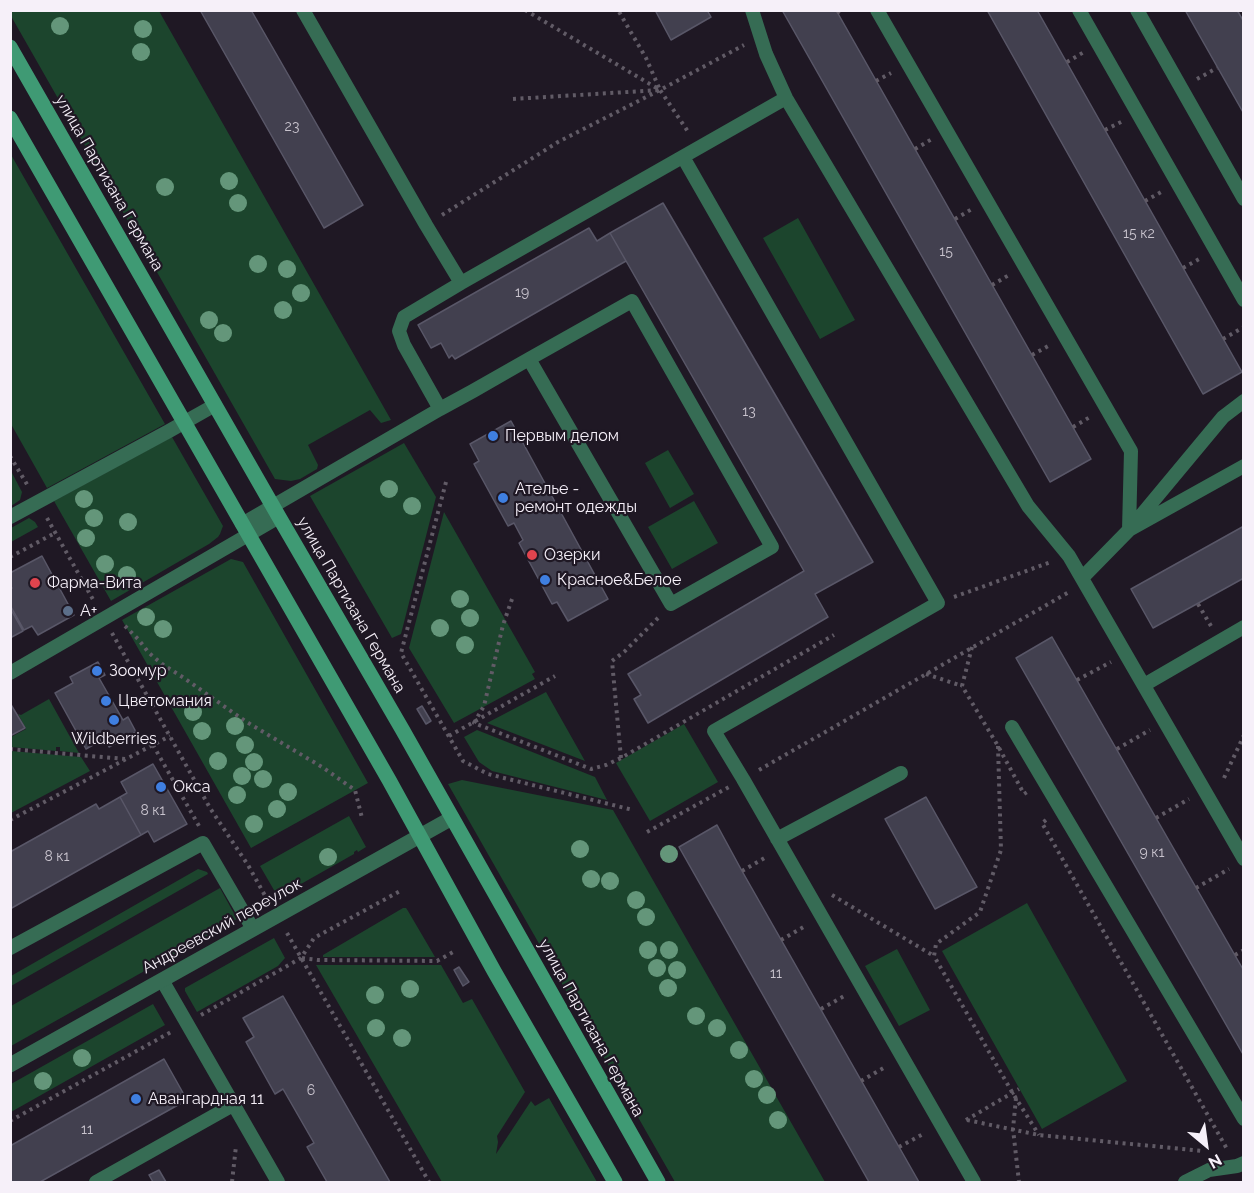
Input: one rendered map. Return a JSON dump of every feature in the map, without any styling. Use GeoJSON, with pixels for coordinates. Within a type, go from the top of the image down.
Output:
{"type":"FeatureCollection","features":[{"type":"Feature","properties":{"kind":"main road","name":"улица Партизана Германа"},"geometry":{"type":"LineString","coordinates":[[10,47],[402,729],[658,1182]]}},
{"type":"Feature","properties":{"kind":"main road"},"geometry":{"type":"LineString","coordinates":[[10,118],[615,1182]]}},
{"type":"Feature","properties":{"kind":"street","name":"Андреевский переулок"},"geometry":{"type":"LineString","coordinates":[[10,1065],[452,818]]}},
{"type":"Feature","properties":{"kind":"lane"},"geometry":{"type":"LineString","coordinates":[[303,10],[461,283]]}},
{"type":"Feature","properties":{"kind":"lane"},"geometry":{"type":"LineString","coordinates":[[752,10],[766,54],[786,98],[1028,506],[1069,556],[1204,790],[1239,863]]}},
{"type":"Feature","properties":{"kind":"lane"},"geometry":{"type":"LineString","coordinates":[[877,10],[1131,451],[1129,530]]}},
{"type":"Feature","properties":{"kind":"lane"},"geometry":{"type":"LineString","coordinates":[[1079,10],[1244,300]]}},
{"type":"Feature","properties":{"kind":"lane"},"geometry":{"type":"LineString","coordinates":[[1137,10],[1244,199]]}},
{"type":"Feature","properties":{"kind":"lane"},"geometry":{"type":"LineString","coordinates":[[440,409],[404,345],[399,331],[404,317],[786,98]]}},
{"type":"Feature","properties":{"kind":"lane"},"geometry":{"type":"LineString","coordinates":[[683,157],[938,603],[714,731],[974,1182]]}},
{"type":"Feature","properties":{"kind":"lane"},"geometry":{"type":"LineString","coordinates":[[10,673],[104,619],[440,409],[632,301],[772,547],[671,604],[529,359]]}},
{"type":"Feature","properties":{"kind":"lane"},"geometry":{"type":"LineString","coordinates":[[1082,578],[1129,530],[1223,417],[1244,401]]}},
{"type":"Feature","properties":{"kind":"lane"},"geometry":{"type":"LineString","coordinates":[[10,517],[215,405]]}},
{"type":"Feature","properties":{"kind":"lane"},"geometry":{"type":"LineString","coordinates":[[1129,530],[1244,466]]}},
{"type":"Feature","properties":{"kind":"lane"},"geometry":{"type":"LineString","coordinates":[[1144,685],[1244,627]]}},
{"type":"Feature","properties":{"kind":"lane"},"geometry":{"type":"LineString","coordinates":[[1012,727],[1244,1119]]}},
{"type":"Feature","properties":{"kind":"lane"},"geometry":{"type":"LineString","coordinates":[[780,843],[901,773]]}},
{"type":"Feature","properties":{"kind":"lane"},"geometry":{"type":"LineString","coordinates":[[10,948],[203,843],[253,929]]}},
{"type":"Feature","properties":{"kind":"lane"},"geometry":{"type":"LineString","coordinates":[[162,980],[278,1182]]}},
{"type":"Feature","properties":{"kind":"lane"},"geometry":{"type":"LineString","coordinates":[[96,1182],[233,1105]]}},
{"type":"Feature","properties":{"kind":"lane"},"geometry":{"type":"LineString","coordinates":[[1185,1182],[1209,1170],[1244,1164]]}},
{"type":"Feature","properties":{"kind":"path"},"geometry":{"type":"LineString","coordinates":[[525,10],[660,90]]}},
{"type":"Feature","properties":{"kind":"path"},"geometry":{"type":"LineString","coordinates":[[618,10],[646,58],[660,90],[684,126]]}},
{"type":"Feature","properties":{"kind":"path"},"geometry":{"type":"LineString","coordinates":[[426,225],[558,142],[760,36]]}},
{"type":"Feature","properties":{"kind":"path"},"geometry":{"type":"LineString","coordinates":[[513,99],[660,90]]}},
{"type":"Feature","properties":{"kind":"path"},"geometry":{"type":"LineString","coordinates":[[1223,339],[1244,327]]}},
{"type":"Feature","properties":{"kind":"path"},"geometry":{"type":"LineString","coordinates":[[10,456],[210,808],[248,865],[269,902]]}},
{"type":"Feature","properties":{"kind":"path"},"geometry":{"type":"LineString","coordinates":[[446,482],[401,654],[463,761],[488,774],[633,810]]}},
{"type":"Feature","properties":{"kind":"path"},"geometry":{"type":"LineString","coordinates":[[10,557],[55,532]]}},
{"type":"Feature","properties":{"kind":"path"},"geometry":{"type":"LineString","coordinates":[[938,603],[1069,556]]}},
{"type":"Feature","properties":{"kind":"path"},"geometry":{"type":"LineString","coordinates":[[802,745],[1072,590],[1082,578]]}},
{"type":"Feature","properties":{"kind":"path"},"geometry":{"type":"LineString","coordinates":[[474,723],[484,706],[503,625],[512,599]]}},
{"type":"Feature","properties":{"kind":"path"},"geometry":{"type":"LineString","coordinates":[[621,758],[612,661],[625,651],[671,604]]}},
{"type":"Feature","properties":{"kind":"path"},"geometry":{"type":"LineString","coordinates":[[1198,604],[1219,641]]}},
{"type":"Feature","properties":{"kind":"path"},"geometry":{"type":"LineString","coordinates":[[104,619],[125,626],[162,664],[245,722],[355,790],[362,818]]}},
{"type":"Feature","properties":{"kind":"path"},"geometry":{"type":"LineString","coordinates":[[474,723],[591,769],[621,758],[834,635]]}},
{"type":"Feature","properties":{"kind":"path"},"geometry":{"type":"LineString","coordinates":[[962,686],[972,647]]}},
{"type":"Feature","properties":{"kind":"path"},"geometry":{"type":"LineString","coordinates":[[1077,680],[1125,653]]}},
{"type":"Feature","properties":{"kind":"path"},"geometry":{"type":"LineString","coordinates":[[925,674],[962,686],[1024,794],[1032,789]]}},
{"type":"Feature","properties":{"kind":"path"},"geometry":{"type":"LineString","coordinates":[[448,736],[555,676]]}},
{"type":"Feature","properties":{"kind":"path"},"geometry":{"type":"LineString","coordinates":[[1117,749],[1165,721]]}},
{"type":"Feature","properties":{"kind":"path"},"geometry":{"type":"LineString","coordinates":[[1224,778],[1244,735]]}},
{"type":"Feature","properties":{"kind":"path"},"geometry":{"type":"LineString","coordinates":[[10,820],[170,736]]}},
{"type":"Feature","properties":{"kind":"path"},"geometry":{"type":"LineString","coordinates":[[153,745],[200,826],[189,832]]}},
{"type":"Feature","properties":{"kind":"path"},"geometry":{"type":"LineString","coordinates":[[934,956],[936,944],[980,912],[1001,850],[998,746]]}},
{"type":"Feature","properties":{"kind":"path"},"geometry":{"type":"LineString","coordinates":[[10,749],[126,759]]}},
{"type":"Feature","properties":{"kind":"path"},"geometry":{"type":"LineString","coordinates":[[1156,818],[1204,790]]}},
{"type":"Feature","properties":{"kind":"path"},"geometry":{"type":"LineString","coordinates":[[1049,819],[1042,823],[1229,1153],[1218,1152]]}},
{"type":"Feature","properties":{"kind":"path"},"geometry":{"type":"LineString","coordinates":[[742,871],[780,843]]}},
{"type":"Feature","properties":{"kind":"path"},"geometry":{"type":"LineString","coordinates":[[1196,888],[1239,863]]}},
{"type":"Feature","properties":{"kind":"path"},"geometry":{"type":"LineString","coordinates":[[10,1121],[301,958],[314,938],[402,890]]}},
{"type":"Feature","properties":{"kind":"path"},"geometry":{"type":"LineString","coordinates":[[827,892],[934,956],[1039,1135]]}},
{"type":"Feature","properties":{"kind":"path"},"geometry":{"type":"LineString","coordinates":[[781,939],[822,916]]}},
{"type":"Feature","properties":{"kind":"path"},"geometry":{"type":"LineString","coordinates":[[286,933],[429,1182]]}},
{"type":"Feature","properties":{"kind":"path"},"geometry":{"type":"LineString","coordinates":[[1234,955],[1244,950]]}},
{"type":"Feature","properties":{"kind":"path"},"geometry":{"type":"LineString","coordinates":[[301,958],[437,961],[453,952]]}},
{"type":"Feature","properties":{"kind":"path"},"geometry":{"type":"LineString","coordinates":[[821,1009],[862,986]]}},
{"type":"Feature","properties":{"kind":"path"},"geometry":{"type":"LineString","coordinates":[[861,1081],[903,1058]]}},
{"type":"Feature","properties":{"kind":"path"},"geometry":{"type":"LineString","coordinates":[[899,1147],[967,1120],[1019,1089]]}},
{"type":"Feature","properties":{"kind":"path"},"geometry":{"type":"LineString","coordinates":[[1016,1098],[1013,1129],[1019,1182]]}},
{"type":"Feature","properties":{"kind":"path"},"geometry":{"type":"LineString","coordinates":[[967,1120],[1039,1135],[1207,1151]]}},
{"type":"Feature","properties":{"kind":"green space"},"geometry":{"type":"Polygon","coordinates":[[[10,11],[159,11],[391,420],[381,423],[370,410],[308,445],[318,465],[317,469],[300,479],[291,481],[275,479],[10,11]]]}},
{"type":"Feature","properties":{"kind":"green space"},"geometry":{"type":"Polygon","coordinates":[[[10,153],[165,424],[47,488],[11,424],[10,153]]]}},
{"type":"Feature","properties":{"kind":"green space"},"geometry":{"type":"Polygon","coordinates":[[[798,218],[855,320],[820,339],[763,238],[798,218]]]}},
{"type":"Feature","properties":{"kind":"green space"},"geometry":{"type":"Polygon","coordinates":[[[172,437],[223,526],[218,537],[209,544],[111,601],[54,501],[172,437]]]}},
{"type":"Feature","properties":{"kind":"green space"},"geometry":{"type":"Polygon","coordinates":[[[404,443],[436,497],[401,634],[392,638],[310,496],[404,443]]]}},
{"type":"Feature","properties":{"kind":"green space"},"geometry":{"type":"Polygon","coordinates":[[[668,450],[694,494],[670,508],[645,463],[668,450]]]}},
{"type":"Feature","properties":{"kind":"green space"},"geometry":{"type":"Polygon","coordinates":[[[11,471],[22,492],[20,500],[11,506],[11,471]]]}},
{"type":"Feature","properties":{"kind":"green space"},"geometry":{"type":"Polygon","coordinates":[[[694,501],[718,543],[672,569],[648,527],[694,501]]]}},
{"type":"Feature","properties":{"kind":"green space"},"geometry":{"type":"Polygon","coordinates":[[[444,512],[535,672],[532,674],[535,679],[454,723],[409,648],[444,512]]]}},
{"type":"Feature","properties":{"kind":"green space"},"geometry":{"type":"Polygon","coordinates":[[[29,518],[38,527],[11,542],[11,528],[29,518]]]}},
{"type":"Feature","properties":{"kind":"green space"},"geometry":{"type":"Polygon","coordinates":[[[231,559],[243,562],[368,783],[251,848],[122,620],[231,559]]]}},
{"type":"Feature","properties":{"kind":"green space"},"geometry":{"type":"Polygon","coordinates":[[[546,692],[585,761],[487,723],[546,692]]]}},
{"type":"Feature","properties":{"kind":"green space"},"geometry":{"type":"Polygon","coordinates":[[[49,699],[79,753],[60,751],[60,747],[56,747],[56,751],[11,747],[11,737],[26,729],[18,714],[21,715],[49,699]]]}},
{"type":"Feature","properties":{"kind":"green space"},"geometry":{"type":"Polygon","coordinates":[[[684,724],[718,782],[650,821],[616,763],[684,724]]]}},
{"type":"Feature","properties":{"kind":"green space"},"geometry":{"type":"Polygon","coordinates":[[[477,730],[595,777],[607,800],[492,771],[479,762],[464,737],[477,730]]]}},
{"type":"Feature","properties":{"kind":"green space"},"geometry":{"type":"Polygon","coordinates":[[[11,751],[81,757],[90,771],[11,813],[11,751]]]}},
{"type":"Feature","properties":{"kind":"green space"},"geometry":{"type":"Polygon","coordinates":[[[462,780],[613,810],[825,1182],[675,1182],[448,784],[462,780]]]}},
{"type":"Feature","properties":{"kind":"green space"},"geometry":{"type":"Polygon","coordinates":[[[349,816],[366,847],[358,852],[357,850],[354,854],[278,897],[260,866],[349,816]]]}},
{"type":"Feature","properties":{"kind":"green space"},"geometry":{"type":"Polygon","coordinates":[[[198,869],[208,874],[11,986],[11,976],[198,869]]]}},
{"type":"Feature","properties":{"kind":"green space"},"geometry":{"type":"Polygon","coordinates":[[[220,888],[237,919],[11,1046],[11,1006],[220,888]]]}},
{"type":"Feature","properties":{"kind":"green space"},"geometry":{"type":"Polygon","coordinates":[[[1027,903],[1127,1081],[1042,1129],[942,951],[1027,903]]]}},
{"type":"Feature","properties":{"kind":"green space"},"geometry":{"type":"Polygon","coordinates":[[[403,908],[408,911],[435,957],[323,957],[323,955],[403,908]]]}},
{"type":"Feature","properties":{"kind":"green space"},"geometry":{"type":"Polygon","coordinates":[[[274,938],[285,958],[278,966],[197,1012],[185,988],[274,938]]]}},
{"type":"Feature","properties":{"kind":"green space"},"geometry":{"type":"Polygon","coordinates":[[[897,949],[930,1010],[899,1026],[865,966],[897,949]]]}},
{"type":"Feature","properties":{"kind":"green space"},"geometry":{"type":"Polygon","coordinates":[[[316,965],[441,965],[463,1003],[472,999],[525,1092],[497,1136],[496,1154],[531,1101],[535,1106],[549,1098],[597,1182],[442,1182],[316,965]]]}},
{"type":"Feature","properties":{"kind":"green space"},"geometry":{"type":"Polygon","coordinates":[[[153,1004],[165,1025],[11,1112],[11,1084],[153,1004]]]}},
{"type":"Feature","properties":{"kind":"building"},"geometry":{"type":"Polygon","coordinates":[[[200,10],[251,10],[363,205],[324,228],[200,10]]]}},
{"type":"Feature","properties":{"kind":"building"},"geometry":{"type":"Polygon","coordinates":[[[655,10],[707,10],[711,17],[671,40],[655,10]]]}},
{"type":"Feature","properties":{"kind":"building"},"geometry":{"type":"Polygon","coordinates":[[[782,10],[836,10],[1091,459],[1050,482],[782,10]]]}},
{"type":"Feature","properties":{"kind":"building"},"geometry":{"type":"Polygon","coordinates":[[[987,10],[1037,10],[1242,372],[1203,394],[987,10]]]}},
{"type":"Feature","properties":{"kind":"building"},"geometry":{"type":"Polygon","coordinates":[[[1185,10],[1237,10],[1244,22],[1244,114],[1185,10]]]}},
{"type":"Feature","properties":{"kind":"building"},"geometry":{"type":"Polygon","coordinates":[[[663,203],[873,562],[815,594],[828,617],[648,723],[634,699],[641,695],[628,674],[804,571],[610,233],[663,203]]]}},
{"type":"Feature","properties":{"kind":"building"},"geometry":{"type":"Polygon","coordinates":[[[589,228],[597,241],[610,233],[626,261],[455,359],[452,355],[449,358],[441,343],[431,348],[418,325],[589,228]]]}},
{"type":"Feature","properties":{"kind":"building"},"geometry":{"type":"Polygon","coordinates":[[[511,421],[608,599],[568,621],[557,602],[552,604],[519,543],[523,540],[514,523],[508,526],[474,464],[479,461],[470,444],[511,421]]]}},
{"type":"Feature","properties":{"kind":"building"},"geometry":{"type":"Polygon","coordinates":[[[1244,526],[1244,578],[1153,628],[1131,589],[1244,526]]]}},
{"type":"Feature","properties":{"kind":"building"},"geometry":{"type":"Polygon","coordinates":[[[42,556],[74,615],[38,635],[32,626],[24,630],[10,605],[10,589],[12,588],[10,573],[42,556]]]}},
{"type":"Feature","properties":{"kind":"building"},"geometry":{"type":"Polygon","coordinates":[[[10,608],[23,631],[10,638],[10,608]]]}},
{"type":"Feature","properties":{"kind":"building"},"geometry":{"type":"Polygon","coordinates":[[[1052,637],[1244,971],[1244,1056],[1016,658],[1052,637]]]}},
{"type":"Feature","properties":{"kind":"building"},"geometry":{"type":"Polygon","coordinates":[[[98,662],[105,675],[99,678],[123,720],[128,717],[136,732],[109,747],[105,738],[86,749],[55,693],[73,683],[70,677],[98,662]]]}},
{"type":"Feature","properties":{"kind":"building"},"geometry":{"type":"Polygon","coordinates":[[[10,703],[25,728],[10,736],[10,703]]]}},
{"type":"Feature","properties":{"kind":"building"},"geometry":{"type":"Polygon","coordinates":[[[422,706],[431,721],[426,724],[417,709],[422,706]]]}},
{"type":"Feature","properties":{"kind":"building"},"geometry":{"type":"Polygon","coordinates":[[[153,764],[187,824],[154,842],[148,831],[141,835],[120,797],[127,793],[121,782],[153,764]]]}},
{"type":"Feature","properties":{"kind":"building"},"geometry":{"type":"Polygon","coordinates":[[[120,797],[141,835],[10,909],[10,852],[96,804],[99,809],[120,797]]]}},
{"type":"Feature","properties":{"kind":"building"},"geometry":{"type":"Polygon","coordinates":[[[926,797],[977,887],[935,909],[885,819],[926,797]]]}},
{"type":"Feature","properties":{"kind":"building"},"geometry":{"type":"Polygon","coordinates":[[[717,825],[919,1182],[869,1182],[679,847],[717,825]]]}},
{"type":"Feature","properties":{"kind":"building"},"geometry":{"type":"Polygon","coordinates":[[[459,967],[469,982],[463,986],[454,970],[459,967]]]}},
{"type":"Feature","properties":{"kind":"building"},"geometry":{"type":"Polygon","coordinates":[[[283,996],[390,1182],[327,1182],[307,1147],[314,1143],[283,1089],[275,1094],[246,1042],[254,1037],[243,1018],[283,996]]]}},
{"type":"Feature","properties":{"kind":"building"},"geometry":{"type":"Polygon","coordinates":[[[164,1059],[187,1100],[40,1182],[10,1182],[10,1146],[164,1059]]]}},
{"type":"Feature","properties":{"kind":"building"},"geometry":{"type":"Polygon","coordinates":[[[159,1170],[166,1182],[153,1182],[149,1175],[159,1170]]]}},
{"type":"Feature","properties":{"kind":"place","name":"Первым делом"},"geometry":{"type":"Point","coordinates":[493,436]}},
{"type":"Feature","properties":{"kind":"place","name":"Ателье - ремонт одежды"},"geometry":{"type":"Point","coordinates":[503,498]}},
{"type":"Feature","properties":{"kind":"place","name":"Озерки"},"geometry":{"type":"Point","coordinates":[532,555]}},
{"type":"Feature","properties":{"kind":"place","name":"Красное&Белое"},"geometry":{"type":"Point","coordinates":[545,580]}},
{"type":"Feature","properties":{"kind":"place","name":"Фарма-Вита"},"geometry":{"type":"Point","coordinates":[35,583]}},
{"type":"Feature","properties":{"kind":"place","name":"А+"},"geometry":{"type":"Point","coordinates":[68,611]}},
{"type":"Feature","properties":{"kind":"place","name":"Зоомур"},"geometry":{"type":"Point","coordinates":[97,671]}},
{"type":"Feature","properties":{"kind":"place","name":"Цветомания"},"geometry":{"type":"Point","coordinates":[106,701]}},
{"type":"Feature","properties":{"kind":"place","name":"Wildberries"},"geometry":{"type":"Point","coordinates":[114,720]}},
{"type":"Feature","properties":{"kind":"place","name":"Окса"},"geometry":{"type":"Point","coordinates":[161,787]}},
{"type":"Feature","properties":{"kind":"place","name":"Авангардная 11"},"geometry":{"type":"Point","coordinates":[136,1099]}}]}
